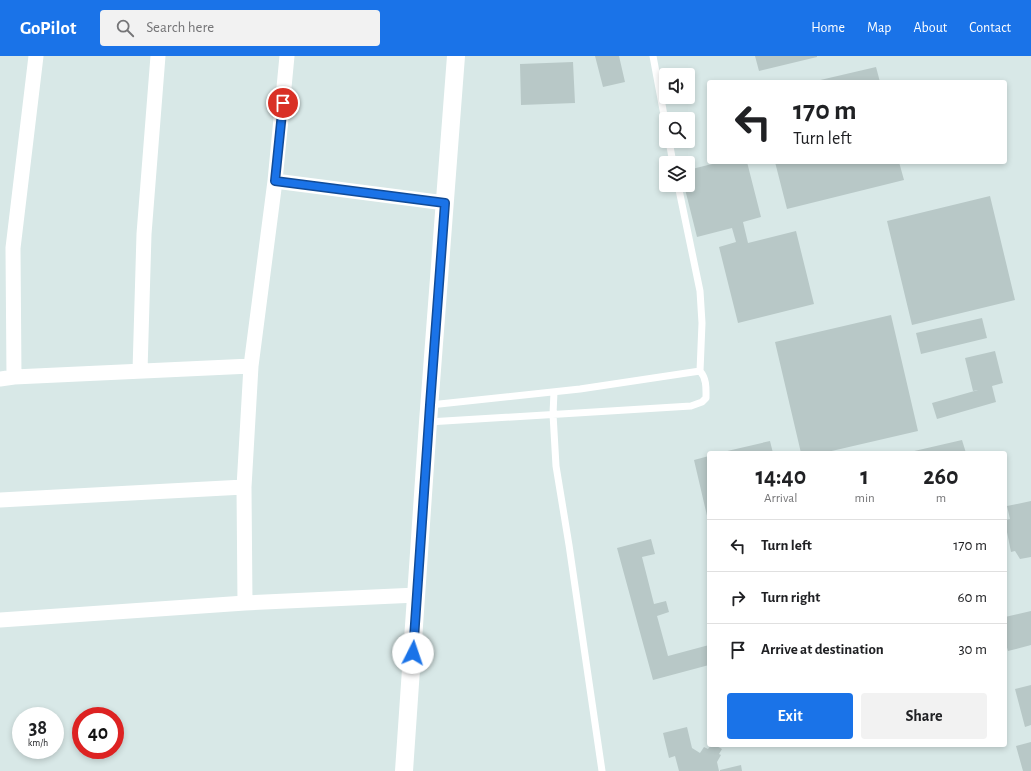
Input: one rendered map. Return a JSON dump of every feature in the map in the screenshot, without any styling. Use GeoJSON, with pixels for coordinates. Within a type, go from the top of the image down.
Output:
{"type":"FeatureCollection","features":[{"type":"Feature","properties":{"kind":"street"},"geometry":{"type":"LineString","coordinates":[[36,56],[7,248],[7,378],[251,366]]}},
{"type":"Feature","properties":{"kind":"street"},"geometry":{"type":"LineString","coordinates":[[140,371],[144,234],[158,56]]}},
{"type":"Feature","properties":{"kind":"street"},"geometry":{"type":"LineString","coordinates":[[244,603],[244,487],[251,366],[275,181],[287,56]]}},
{"type":"Feature","properties":{"kind":"street"},"geometry":{"type":"LineString","coordinates":[[404,771],[456,56]]}},
{"type":"Feature","properties":{"kind":"street"},"geometry":{"type":"LineString","coordinates":[[275,181],[445,203]]}},
{"type":"Feature","properties":{"kind":"street"},"geometry":{"type":"LineString","coordinates":[[0,500],[244,487]]}},
{"type":"Feature","properties":{"kind":"street"},"geometry":{"type":"LineString","coordinates":[[0,620],[244,603],[417,595]]}},
{"type":"Feature","properties":{"kind":"lane"},"geometry":{"type":"LineString","coordinates":[[653,56],[663,112]]}},
{"type":"Feature","properties":{"kind":"lane"},"geometry":{"type":"LineString","coordinates":[[429,414],[553,414],[691,406],[702,402],[706,398],[706,385],[700,371],[702,323],[700,291],[679,192]]}},
{"type":"Feature","properties":{"kind":"lane"},"geometry":{"type":"LineString","coordinates":[[429,414],[554,392],[700,371]]}},
{"type":"Feature","properties":{"kind":"lane"},"geometry":{"type":"LineString","coordinates":[[554,392],[553,414],[556,466],[602,771]]}},
{"type":"Feature","properties":{"kind":"building"},"geometry":{"type":"Polygon","coordinates":[[[595,56],[619,56],[625,82],[603,87],[595,56]]]}},
{"type":"Feature","properties":{"kind":"building"},"geometry":{"type":"Polygon","coordinates":[[[755,56],[817,56],[817,57],[759,71],[755,56]]]}},
{"type":"Feature","properties":{"kind":"building"},"geometry":{"type":"Polygon","coordinates":[[[573,62],[575,103],[521,105],[520,64],[573,62]]]}},
{"type":"Feature","properties":{"kind":"building"},"geometry":{"type":"Polygon","coordinates":[[[876,67],[879,80],[820,80],[876,67]]]}},
{"type":"Feature","properties":{"kind":"building"},"geometry":{"type":"Polygon","coordinates":[[[712,164],[748,164],[761,217],[743,222],[748,243],[796,231],[814,304],[738,323],[719,247],[736,242],[732,228],[697,237],[686,192],[695,192],[695,168],[712,164]]]}},
{"type":"Feature","properties":{"kind":"building"},"geometry":{"type":"Polygon","coordinates":[[[776,164],[900,164],[904,180],[787,209],[776,164]]]}},
{"type":"Feature","properties":{"kind":"building"},"geometry":{"type":"Polygon","coordinates":[[[990,196],[1015,300],[912,325],[887,221],[990,196]]]}},
{"type":"Feature","properties":{"kind":"building"},"geometry":{"type":"Polygon","coordinates":[[[891,315],[918,431],[832,451],[801,451],[775,342],[891,315]]]}},
{"type":"Feature","properties":{"kind":"building"},"geometry":{"type":"Polygon","coordinates":[[[982,318],[987,338],[921,354],[916,333],[982,318]]]}},
{"type":"Feature","properties":{"kind":"building"},"geometry":{"type":"Polygon","coordinates":[[[995,351],[1003,383],[992,386],[996,402],[937,419],[932,403],[978,390],[973,391],[965,358],[995,351]]]}},
{"type":"Feature","properties":{"kind":"building"},"geometry":{"type":"Polygon","coordinates":[[[962,440],[965,451],[914,451],[962,440]]]}},
{"type":"Feature","properties":{"kind":"building"},"geometry":{"type":"Polygon","coordinates":[[[770,441],[772,451],[727,451],[770,441]]]}},
{"type":"Feature","properties":{"kind":"building"},"geometry":{"type":"Polygon","coordinates":[[[707,457],[707,516],[694,460],[707,457]]]}},
{"type":"Feature","properties":{"kind":"building"},"geometry":{"type":"Polygon","coordinates":[[[1031,501],[1031,557],[1020,559],[1015,551],[1011,552],[1007,532],[1007,520],[1010,519],[1007,506],[1031,501]]]}},
{"type":"Feature","properties":{"kind":"building"},"geometry":{"type":"Polygon","coordinates":[[[651,539],[655,554],[642,557],[654,604],[666,601],[669,612],[657,616],[668,656],[707,646],[707,666],[653,680],[617,548],[651,539]]]}},
{"type":"Feature","properties":{"kind":"building"},"geometry":{"type":"Polygon","coordinates":[[[1031,611],[1031,645],[1008,651],[1007,617],[1031,611]]]}},
{"type":"Feature","properties":{"kind":"building"},"geometry":{"type":"Polygon","coordinates":[[[1031,685],[1031,725],[1025,727],[1015,689],[1031,685]]]}},
{"type":"Feature","properties":{"kind":"building"},"geometry":{"type":"Polygon","coordinates":[[[687,727],[692,748],[700,753],[704,747],[708,749],[710,747],[718,747],[722,749],[719,754],[721,755],[717,762],[719,771],[679,771],[675,756],[669,758],[663,733],[687,727]]]}},
{"type":"Feature","properties":{"kind":"building"},"geometry":{"type":"Polygon","coordinates":[[[1031,742],[1031,771],[1023,771],[1016,746],[1031,742]]]}},
{"type":"Feature","properties":{"kind":"building"},"geometry":{"type":"Polygon","coordinates":[[[741,765],[742,771],[720,771],[720,770],[741,765]]]}},
{"type":"Feature","properties":{"kind":"route"},"geometry":{"type":"LineString","coordinates":[[283,103],[275,181],[445,203],[413,653]]}}]}
